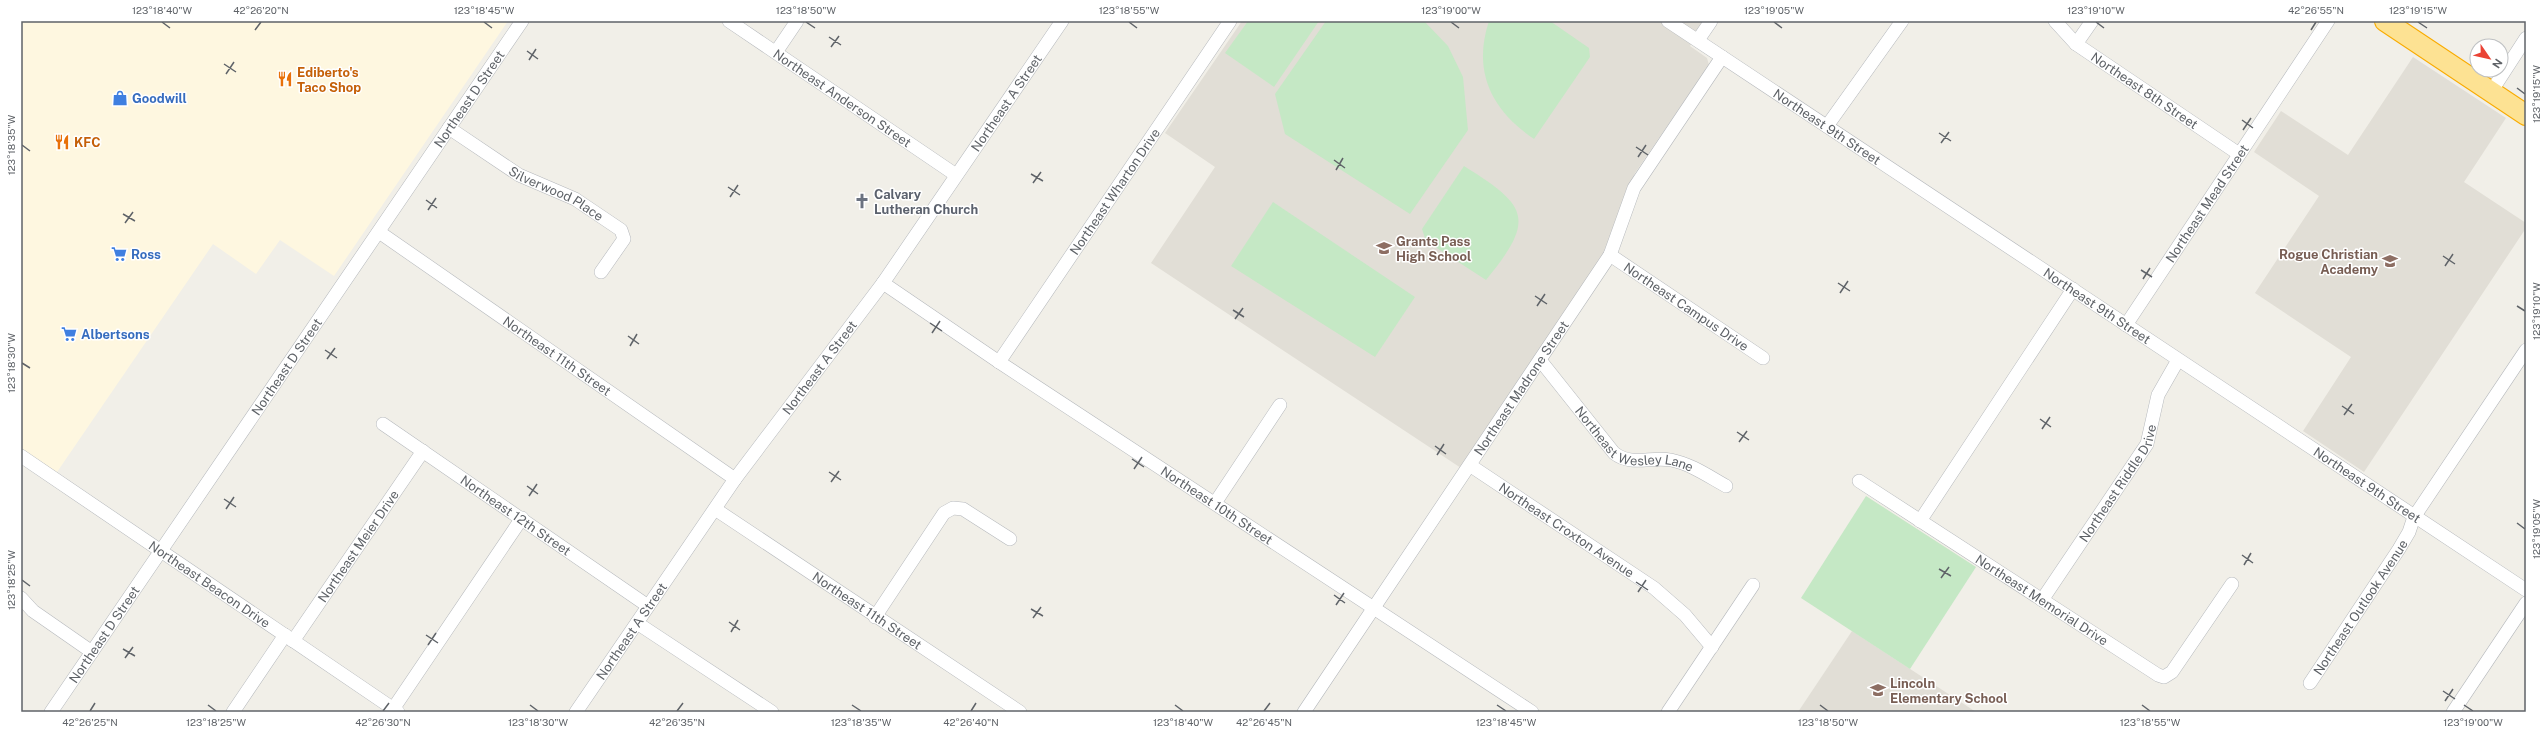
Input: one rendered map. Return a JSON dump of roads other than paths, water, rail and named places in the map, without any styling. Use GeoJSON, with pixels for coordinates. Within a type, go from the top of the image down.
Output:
{"type":"FeatureCollection","features":[{"type":"Feature","properties":{"kind":"highway"},"geometry":{"type":"LineString","coordinates":[[2385,21],[2526,115]]}},
{"type":"Feature","properties":{"kind":"street","name":"Northeast D Street"},"geometry":{"type":"LineString","coordinates":[[51,712],[522,21]]}},
{"type":"Feature","properties":{"kind":"street","name":"Northeast Anderson Street"},"geometry":{"type":"LineString","coordinates":[[729,21],[956,175]]}},
{"type":"Feature","properties":{"kind":"street"},"geometry":{"type":"LineString","coordinates":[[776,52],[797,21]]}},
{"type":"Feature","properties":{"kind":"street","name":"Northeast A Street"},"geometry":{"type":"LineString","coordinates":[[576,712],[716,509],[735,479],[883,283],[1062,21]]}},
{"type":"Feature","properties":{"kind":"street","name":"Northeast Wharton Drive"},"geometry":{"type":"LineString","coordinates":[[1000,362],[1230,21]]}},
{"type":"Feature","properties":{"kind":"street","name":"Northeast 9th Street"},"geometry":{"type":"LineString","coordinates":[[1668,21],[2526,590]]}},
{"type":"Feature","properties":{"kind":"street"},"geometry":{"type":"LineString","coordinates":[[1698,40],[1711,21]]}},
{"type":"Feature","properties":{"kind":"street"},"geometry":{"type":"LineString","coordinates":[[1827,126],[1902,21]]}},
{"type":"Feature","properties":{"kind":"street","name":"Northeast 8th Street"},"geometry":{"type":"LineString","coordinates":[[2055,21],[2076,44],[2239,154]]}},
{"type":"Feature","properties":{"kind":"street"},"geometry":{"type":"LineString","coordinates":[[2076,44],[2092,21]]}},
{"type":"Feature","properties":{"kind":"street","name":"Northeast Mead Street"},"geometry":{"type":"LineString","coordinates":[[2126,325],[2328,21]]}},
{"type":"Feature","properties":{"kind":"street"},"geometry":{"type":"LineString","coordinates":[[2490,92],[2526,38]]}},
{"type":"Feature","properties":{"kind":"street","name":"Northeast Madrone Street"},"geometry":{"type":"LineString","coordinates":[[1304,712],[1471,466],[1610,255],[1634,188],[1722,56]]}},
{"type":"Feature","properties":{"kind":"street","name":"Silverwood Place"},"geometry":{"type":"LineString","coordinates":[[449,128],[519,176],[575,199],[621,230],[624,239],[601,272]]}},
{"type":"Feature","properties":{"kind":"street","name":"Northeast 11th Street"},"geometry":{"type":"LineString","coordinates":[[379,232],[735,479]]}},
{"type":"Feature","properties":{"kind":"street","name":"Northeast Campus Drive"},"geometry":{"type":"LineString","coordinates":[[1610,255],[1763,358]]}},
{"type":"Feature","properties":{"kind":"street","name":"Northeast 10th Street"},"geometry":{"type":"LineString","coordinates":[[883,283],[1000,362],[1532,712]]}},
{"type":"Feature","properties":{"kind":"street"},"geometry":{"type":"LineString","coordinates":[[1920,521],[2073,289]]}},
{"type":"Feature","properties":{"kind":"street","name":"Northeast Outlook Avenue"},"geometry":{"type":"LineString","coordinates":[[2310,684],[2399,549],[2409,532],[2414,517],[2526,350]]}},
{"type":"Feature","properties":{"kind":"street","name":"Northeast Wesley Lane"},"geometry":{"type":"LineString","coordinates":[[1540,360],[1614,453],[1620,458],[1634,461],[1669,459],[1688,465],[1726,486]]}},
{"type":"Feature","properties":{"kind":"street","name":"Northeast Riddle Drive"},"geometry":{"type":"LineString","coordinates":[[2042,600],[2144,449],[2151,432],[2158,395],[2178,360]]}},
{"type":"Feature","properties":{"kind":"street"},"geometry":{"type":"LineString","coordinates":[[1214,503],[1280,404]]}},
{"type":"Feature","properties":{"kind":"street","name":"Northeast 12th Street"},"geometry":{"type":"LineString","coordinates":[[383,424],[522,518],[648,606]]}},
{"type":"Feature","properties":{"kind":"street","name":"Northeast Meier Drive"},"geometry":{"type":"LineString","coordinates":[[233,712],[289,638],[423,451]]}},
{"type":"Feature","properties":{"kind":"street","name":"Northeast Beacon Drive"},"geometry":{"type":"LineString","coordinates":[[21,456],[394,711]]}},
{"type":"Feature","properties":{"kind":"street","name":"Northeast Croxton Avenue"},"geometry":{"type":"LineString","coordinates":[[1471,466],[1654,588],[1685,615],[1712,647]]}},
{"type":"Feature","properties":{"kind":"street","name":"Northeast Memorial Drive"},"geometry":{"type":"LineString","coordinates":[[1859,481],[2158,675],[2164,677],[2172,672],[2232,584]]}},
{"type":"Feature","properties":{"kind":"street"},"geometry":{"type":"LineString","coordinates":[[875,617],[944,513],[948,510],[953,508],[963,509],[1010,539]]}},
{"type":"Feature","properties":{"kind":"street","name":"Northeast 11th Street"},"geometry":{"type":"LineString","coordinates":[[716,509],[875,617],[1020,712]]}},
{"type":"Feature","properties":{"kind":"street"},"geometry":{"type":"LineString","coordinates":[[394,711],[522,518]]}},
{"type":"Feature","properties":{"kind":"street"},"geometry":{"type":"LineString","coordinates":[[1668,712],[1753,585]]}},
{"type":"Feature","properties":{"kind":"street"},"geometry":{"type":"LineString","coordinates":[[21,598],[33,611],[92,652]]}},
{"type":"Feature","properties":{"kind":"street"},"geometry":{"type":"LineString","coordinates":[[2453,712],[2526,603]]}},
{"type":"Feature","properties":{"kind":"street"},"geometry":{"type":"LineString","coordinates":[[637,623],[772,712]]}},
{"type":"Feature","properties":{"kind":"place","name":"Ediberto's Taco Shop"},"geometry":{"type":"Point","coordinates":[285,79]}},
{"type":"Feature","properties":{"kind":"place","name":"Goodwill"},"geometry":{"type":"Point","coordinates":[120,98]}},
{"type":"Feature","properties":{"kind":"place","name":"KFC"},"geometry":{"type":"Point","coordinates":[62,142]}},
{"type":"Feature","properties":{"kind":"place","name":"Calvary Lutheran Church"},"geometry":{"type":"Point","coordinates":[862,201]}},
{"type":"Feature","properties":{"kind":"place","name":"Grants Pass High School"},"geometry":{"type":"Point","coordinates":[1384,248]}},
{"type":"Feature","properties":{"kind":"place","name":"Ross"},"geometry":{"type":"Point","coordinates":[119,254]}},
{"type":"Feature","properties":{"kind":"place","name":"Rogue Christian Academy"},"geometry":{"type":"Point","coordinates":[2390,261]}},
{"type":"Feature","properties":{"kind":"place","name":"Albertsons"},"geometry":{"type":"Point","coordinates":[69,334]}},
{"type":"Feature","properties":{"kind":"place","name":"Lincoln Elementary School"},"geometry":{"type":"Point","coordinates":[1878,690]}}]}
